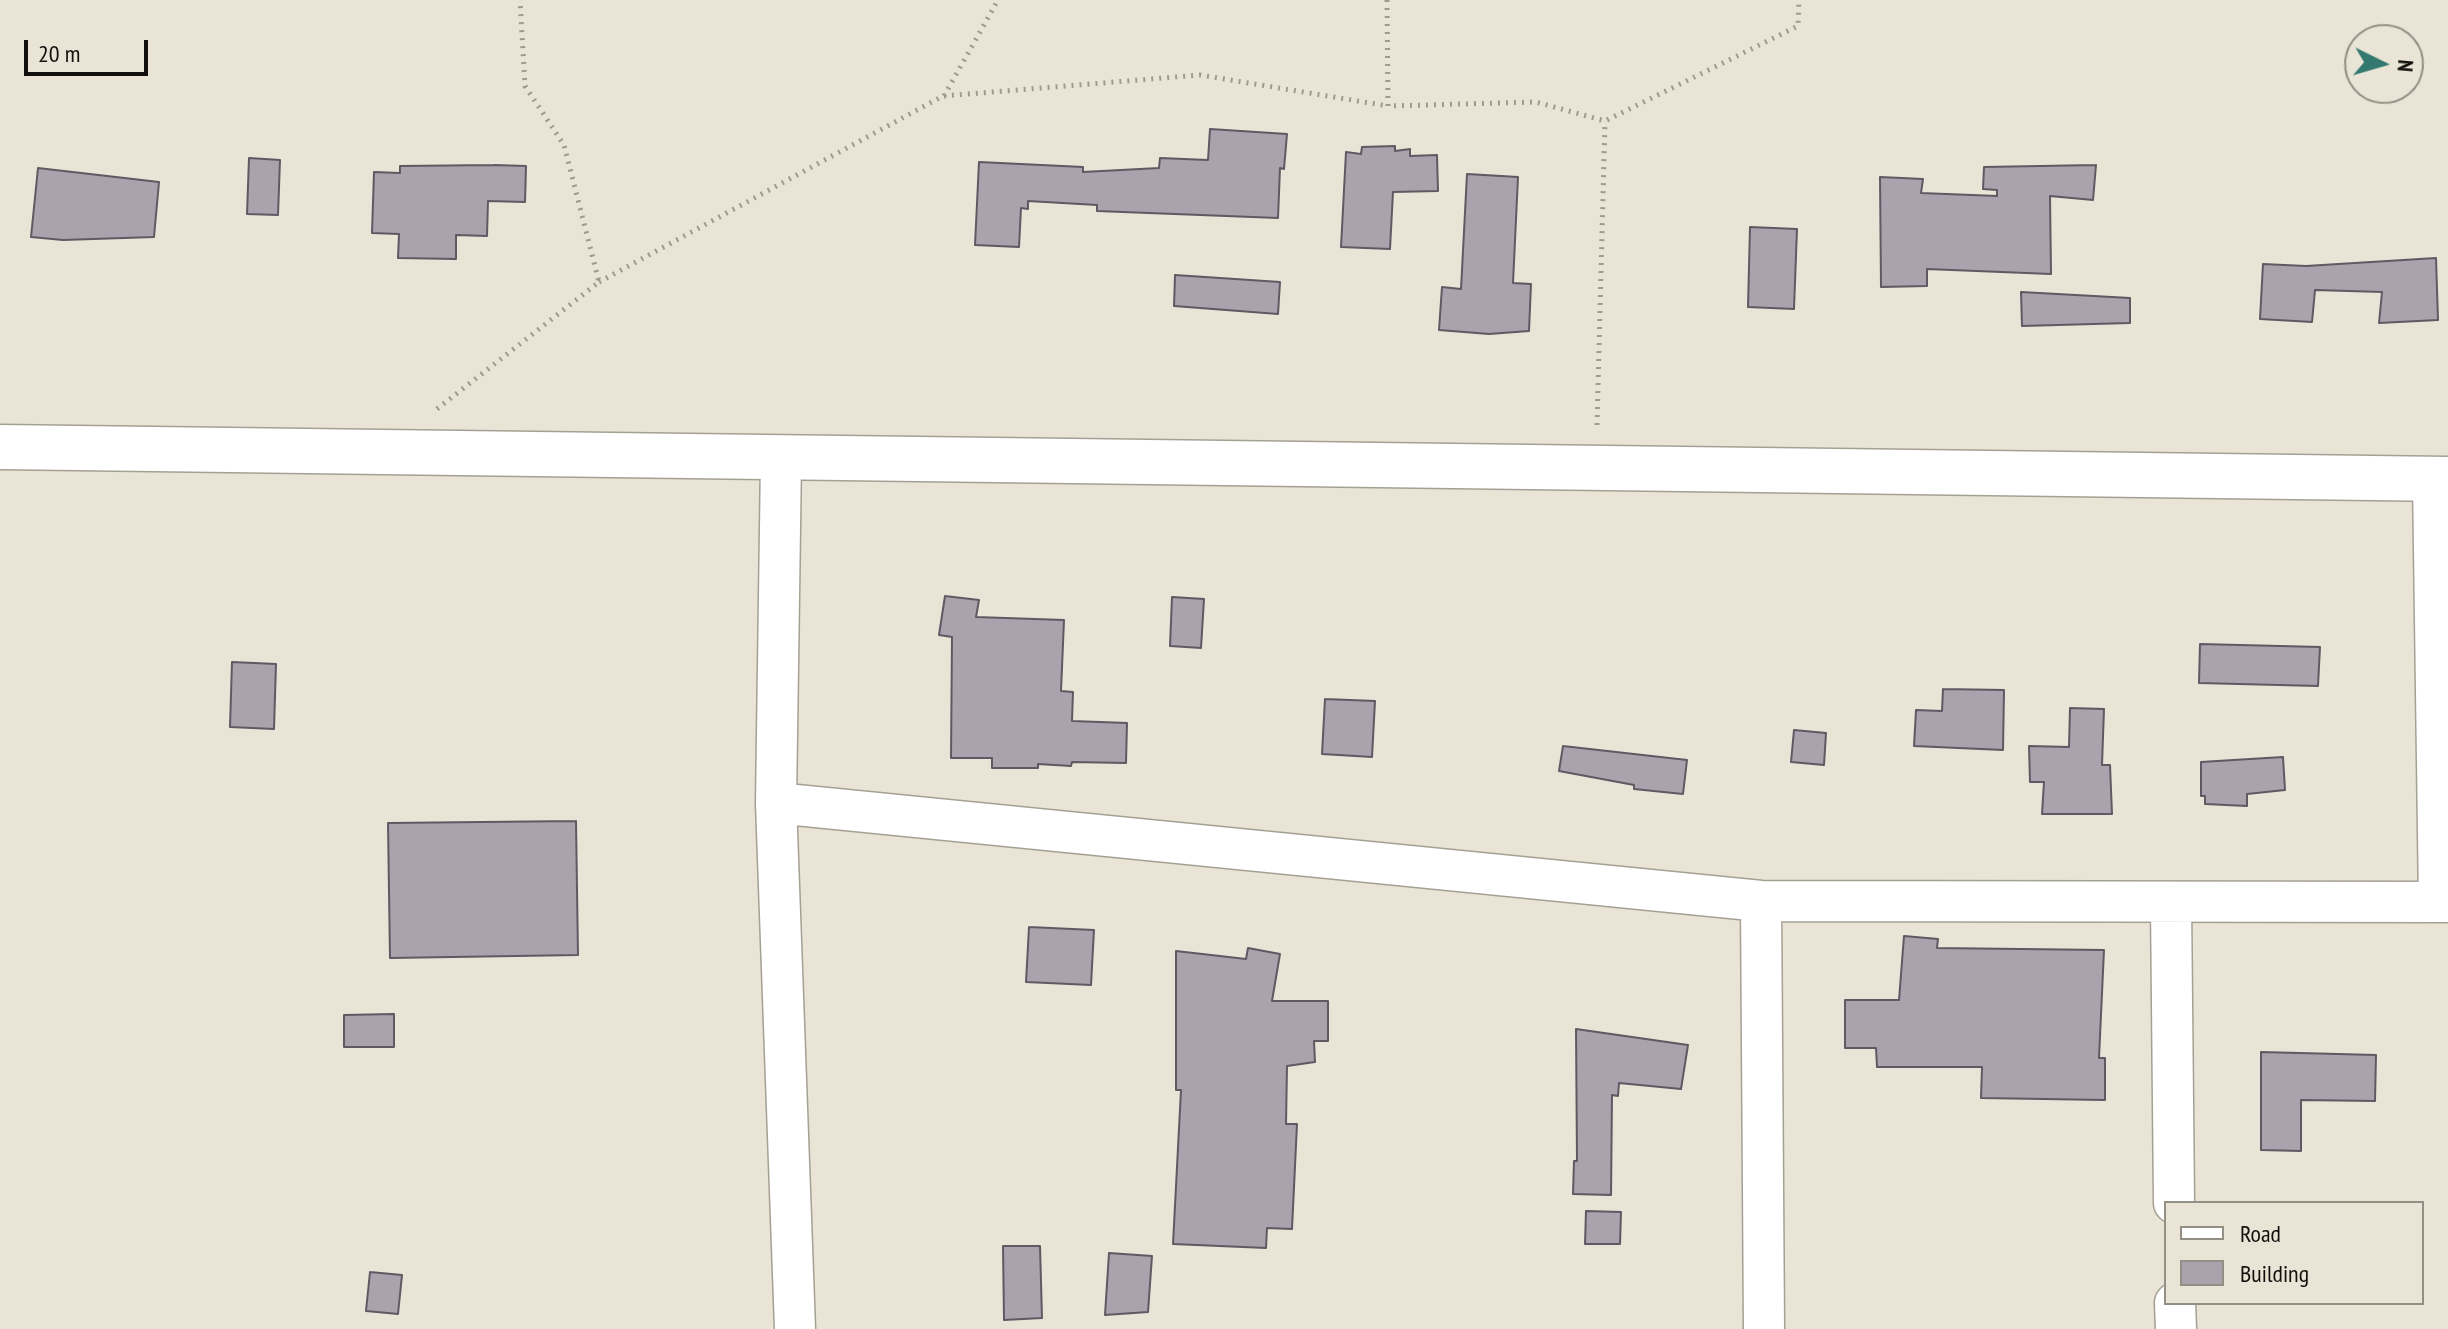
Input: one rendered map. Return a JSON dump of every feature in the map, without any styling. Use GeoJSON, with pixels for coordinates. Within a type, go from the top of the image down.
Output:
{"type":"FeatureCollection","features":[{"type":"Feature","properties":{"kind":"street"},"geometry":{"type":"LineString","coordinates":[[0,447],[379,455],[2440,479],[2443,902],[1761,901],[776,803]]}},
{"type":"Feature","properties":{"kind":"street"},"geometry":{"type":"LineString","coordinates":[[781,459],[776,803],[795,1329]]}},
{"type":"Feature","properties":{"kind":"street"},"geometry":{"type":"LineString","coordinates":[[1761,901],[1764,1329]]}},
{"type":"Feature","properties":{"kind":"street"},"geometry":{"type":"LineString","coordinates":[[2171,902],[2174,1201]]}},
{"type":"Feature","properties":{"kind":"street"},"geometry":{"type":"LineString","coordinates":[[2175,1305],[2176,1329]]}},
{"type":"Feature","properties":{"kind":"path"},"geometry":{"type":"LineString","coordinates":[[520,0],[525,86],[564,145],[599,282]]}},
{"type":"Feature","properties":{"kind":"path"},"geometry":{"type":"LineString","coordinates":[[943,96],[998,0]]}},
{"type":"Feature","properties":{"kind":"path"},"geometry":{"type":"LineString","coordinates":[[1387,0],[1388,106]]}},
{"type":"Feature","properties":{"kind":"path"},"geometry":{"type":"LineString","coordinates":[[379,455],[599,282],[943,96],[1200,75],[1388,106],[1536,102],[1605,121],[1798,26],[1799,0]]}},
{"type":"Feature","properties":{"kind":"path"},"geometry":{"type":"LineString","coordinates":[[1596,470],[1605,121]]}},
{"type":"Feature","properties":{"kind":"building"},"geometry":{"type":"Polygon","coordinates":[[[1210,129],[1287,134],[1284,169],[1280,168],[1278,218],[1097,211],[1097,205],[1028,201],[1028,209],[1021,208],[1019,247],[975,245],[979,162],[1083,167],[1083,172],[1159,168],[1160,158],[1208,160],[1210,129]]]}},
{"type":"Feature","properties":{"kind":"building"},"geometry":{"type":"Polygon","coordinates":[[[1395,146],[1395,151],[1410,149],[1410,156],[1437,155],[1438,191],[1393,192],[1390,249],[1341,247],[1346,152],[1361,154],[1362,147],[1395,146]]]}},
{"type":"Feature","properties":{"kind":"building"},"geometry":{"type":"Polygon","coordinates":[[[249,158],[280,160],[278,215],[247,214],[249,158]]]}},
{"type":"Feature","properties":{"kind":"building"},"geometry":{"type":"Polygon","coordinates":[[[2096,165],[2093,200],[2050,196],[2051,274],[1927,269],[1927,286],[1881,287],[1880,177],[1923,179],[1921,193],[1997,196],[1997,190],[1983,189],[1984,167],[2096,165]]]}},
{"type":"Feature","properties":{"kind":"building"},"geometry":{"type":"Polygon","coordinates":[[[400,166],[526,166],[525,202],[488,201],[487,236],[456,235],[456,259],[398,258],[399,234],[372,233],[374,172],[400,173],[400,166]]]}},
{"type":"Feature","properties":{"kind":"building"},"geometry":{"type":"Polygon","coordinates":[[[38,168],[159,182],[154,237],[63,240],[31,237],[38,168]]]}},
{"type":"Feature","properties":{"kind":"building"},"geometry":{"type":"Polygon","coordinates":[[[1467,174],[1518,177],[1513,283],[1531,284],[1529,331],[1489,334],[1439,330],[1442,287],[1461,289],[1467,174]]]}},
{"type":"Feature","properties":{"kind":"building"},"geometry":{"type":"Polygon","coordinates":[[[1750,227],[1797,229],[1794,309],[1748,307],[1750,227]]]}},
{"type":"Feature","properties":{"kind":"building"},"geometry":{"type":"Polygon","coordinates":[[[2436,258],[2438,320],[2379,323],[2382,292],[2315,290],[2312,322],[2260,319],[2263,264],[2306,266],[2436,258]]]}},
{"type":"Feature","properties":{"kind":"building"},"geometry":{"type":"Polygon","coordinates":[[[1175,275],[1280,282],[1278,314],[1174,306],[1175,275]]]}},
{"type":"Feature","properties":{"kind":"building"},"geometry":{"type":"Polygon","coordinates":[[[2021,292],[2130,298],[2130,323],[2022,326],[2021,292]]]}},
{"type":"Feature","properties":{"kind":"building"},"geometry":{"type":"Polygon","coordinates":[[[945,596],[979,600],[976,617],[1064,620],[1061,691],[1073,692],[1072,721],[1127,723],[1126,763],[1072,762],[1071,766],[1038,764],[1038,768],[992,768],[992,758],[951,758],[952,637],[939,635],[945,596]]]}},
{"type":"Feature","properties":{"kind":"building"},"geometry":{"type":"Polygon","coordinates":[[[1172,597],[1204,599],[1201,648],[1170,646],[1172,597]]]}},
{"type":"Feature","properties":{"kind":"building"},"geometry":{"type":"Polygon","coordinates":[[[2200,644],[2320,647],[2318,686],[2199,683],[2200,644]]]}},
{"type":"Feature","properties":{"kind":"building"},"geometry":{"type":"Polygon","coordinates":[[[232,662],[276,664],[274,729],[230,727],[232,662]]]}},
{"type":"Feature","properties":{"kind":"building"},"geometry":{"type":"Polygon","coordinates":[[[1943,689],[2004,690],[2003,750],[1914,746],[1916,710],[1942,711],[1943,689]]]}},
{"type":"Feature","properties":{"kind":"building"},"geometry":{"type":"Polygon","coordinates":[[[1325,699],[1375,701],[1372,757],[1322,754],[1325,699]]]}},
{"type":"Feature","properties":{"kind":"building"},"geometry":{"type":"Polygon","coordinates":[[[2070,708],[2104,709],[2102,765],[2110,765],[2112,814],[2042,814],[2044,782],[2030,782],[2029,746],[2069,747],[2070,708]]]}},
{"type":"Feature","properties":{"kind":"building"},"geometry":{"type":"Polygon","coordinates":[[[1794,730],[1826,733],[1824,765],[1791,762],[1794,730]]]}},
{"type":"Feature","properties":{"kind":"building"},"geometry":{"type":"Polygon","coordinates":[[[1563,746],[1687,760],[1683,794],[1634,789],[1634,785],[1559,771],[1563,746]]]}},
{"type":"Feature","properties":{"kind":"building"},"geometry":{"type":"Polygon","coordinates":[[[2283,757],[2285,790],[2247,794],[2247,806],[2205,804],[2205,796],[2201,796],[2201,762],[2283,757]]]}},
{"type":"Feature","properties":{"kind":"building"},"geometry":{"type":"Polygon","coordinates":[[[576,821],[578,955],[390,958],[388,823],[576,821]]]}},
{"type":"Feature","properties":{"kind":"building"},"geometry":{"type":"Polygon","coordinates":[[[1029,927],[1094,930],[1091,985],[1026,982],[1029,927]]]}},
{"type":"Feature","properties":{"kind":"building"},"geometry":{"type":"Polygon","coordinates":[[[1904,936],[1938,939],[1937,948],[2104,950],[2099,1058],[2105,1058],[2105,1100],[1981,1098],[1982,1067],[1877,1067],[1876,1048],[1845,1048],[1845,1000],[1899,1000],[1904,936]]]}},
{"type":"Feature","properties":{"kind":"building"},"geometry":{"type":"Polygon","coordinates":[[[1248,948],[1280,954],[1272,1001],[1328,1001],[1328,1041],[1314,1041],[1315,1062],[1287,1066],[1286,1124],[1297,1124],[1292,1229],[1267,1228],[1266,1248],[1173,1244],[1181,1090],[1176,1090],[1176,951],[1246,959],[1248,948]]]}},
{"type":"Feature","properties":{"kind":"building"},"geometry":{"type":"Polygon","coordinates":[[[394,1014],[394,1047],[344,1047],[344,1015],[394,1014]]]}},
{"type":"Feature","properties":{"kind":"building"},"geometry":{"type":"Polygon","coordinates":[[[1576,1029],[1688,1045],[1681,1089],[1619,1083],[1618,1096],[1612,1095],[1611,1195],[1573,1194],[1574,1161],[1577,1161],[1576,1029]]]}},
{"type":"Feature","properties":{"kind":"building"},"geometry":{"type":"Polygon","coordinates":[[[2261,1052],[2376,1055],[2375,1101],[2301,1100],[2301,1151],[2261,1150],[2261,1052]]]}},
{"type":"Feature","properties":{"kind":"building"},"geometry":{"type":"Polygon","coordinates":[[[1586,1211],[1621,1212],[1620,1244],[1585,1244],[1586,1211]]]}},
{"type":"Feature","properties":{"kind":"building"},"geometry":{"type":"Polygon","coordinates":[[[1003,1246],[1040,1246],[1042,1318],[1004,1320],[1003,1246]]]}},
{"type":"Feature","properties":{"kind":"building"},"geometry":{"type":"Polygon","coordinates":[[[1109,1253],[1152,1256],[1148,1312],[1105,1315],[1109,1253]]]}},
{"type":"Feature","properties":{"kind":"building"},"geometry":{"type":"Polygon","coordinates":[[[370,1272],[402,1275],[398,1314],[366,1311],[370,1272]]]}}]}
